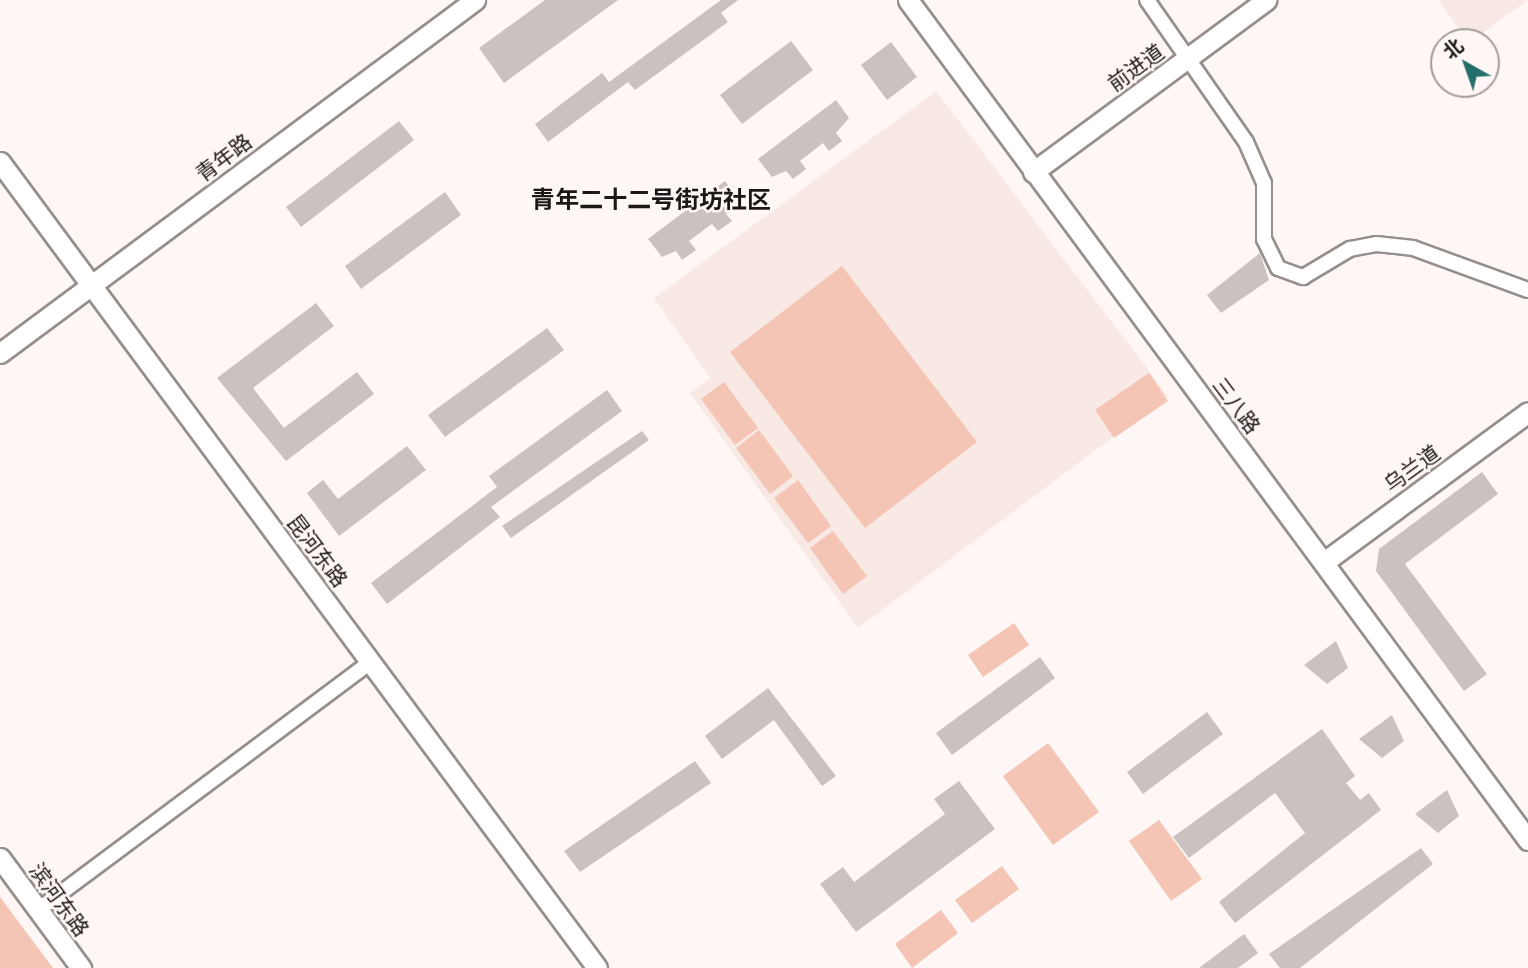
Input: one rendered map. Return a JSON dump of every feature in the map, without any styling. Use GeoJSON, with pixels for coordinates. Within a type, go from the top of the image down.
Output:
{"type":"FeatureCollection","features":[{"type":"Feature","properties":{"kind":"street","name":"青年路"},"geometry":{"type":"LineString","coordinates":[[0,353],[475,0]]}},
{"type":"Feature","properties":{"kind":"street","name":"三八路"},"geometry":{"type":"LineString","coordinates":[[908,0],[1528,840]]}},
{"type":"Feature","properties":{"kind":"street"},"geometry":{"type":"LineString","coordinates":[[1147,0],[1246,142],[1264,183],[1264,239],[1278,268],[1303,277],[1350,249],[1376,244],[1413,248],[1528,290]]}},
{"type":"Feature","properties":{"kind":"street","name":"前进道"},"geometry":{"type":"LineString","coordinates":[[1033,172],[1266,0]]}},
{"type":"Feature","properties":{"kind":"street","name":"昆河东路"},"geometry":{"type":"LineString","coordinates":[[0,162],[597,968]]}},
{"type":"Feature","properties":{"kind":"street","name":"乌兰道"},"geometry":{"type":"LineString","coordinates":[[1324,562],[1528,412]]}},
{"type":"Feature","properties":{"kind":"street"},"geometry":{"type":"LineString","coordinates":[[38,910],[371,662]]}},
{"type":"Feature","properties":{"kind":"street","name":"滨河东路"},"geometry":{"type":"LineString","coordinates":[[0,858],[81,968]]}},
{"type":"Feature","properties":{"kind":"shaded area"},"geometry":{"type":"Polygon","coordinates":[[[1438,0],[1528,0],[1489,28],[1459,28],[1438,0]]]}},
{"type":"Feature","properties":{"kind":"shaded area"},"geometry":{"type":"Polygon","coordinates":[[[936,91],[1168,396],[858,628],[690,393],[710,378],[654,298],[936,91]]]}},
{"type":"Feature","properties":{"kind":"shaded area"},"geometry":{"type":"Polygon","coordinates":[[[842,266],[977,442],[865,528],[730,352],[842,266]]]}},
{"type":"Feature","properties":{"kind":"shaded area"},"geometry":{"type":"Polygon","coordinates":[[[1149,373],[1168,401],[1114,438],[1095,410],[1149,373]]]}},
{"type":"Feature","properties":{"kind":"shaded area"},"geometry":{"type":"Polygon","coordinates":[[[724,382],[758,428],[735,445],[701,399],[724,382]]]}},
{"type":"Feature","properties":{"kind":"shaded area"},"geometry":{"type":"Polygon","coordinates":[[[759,430],[793,476],[770,494],[736,448],[759,430]]]}},
{"type":"Feature","properties":{"kind":"shaded area"},"geometry":{"type":"Polygon","coordinates":[[[798,480],[831,526],[808,543],[774,498],[798,480]]]}},
{"type":"Feature","properties":{"kind":"shaded area"},"geometry":{"type":"Polygon","coordinates":[[[833,531],[867,576],[843,594],[810,548],[833,531]]]}},
{"type":"Feature","properties":{"kind":"shaded area"},"geometry":{"type":"Polygon","coordinates":[[[1014,623],[1029,645],[983,677],[968,655],[1014,623]]]}},
{"type":"Feature","properties":{"kind":"shaded area"},"geometry":{"type":"Polygon","coordinates":[[[1048,743],[1099,812],[1053,845],[1003,776],[1048,743]]]}},
{"type":"Feature","properties":{"kind":"shaded area"},"geometry":{"type":"Polygon","coordinates":[[[1159,820],[1202,879],[1171,901],[1129,841],[1159,820]]]}},
{"type":"Feature","properties":{"kind":"shaded area"},"geometry":{"type":"Polygon","coordinates":[[[1002,866],[1019,889],[972,923],[955,900],[1002,866]]]}},
{"type":"Feature","properties":{"kind":"shaded area"},"geometry":{"type":"Polygon","coordinates":[[[0,897],[53,968],[0,968],[0,897]]]}},
{"type":"Feature","properties":{"kind":"shaded area"},"geometry":{"type":"Polygon","coordinates":[[[941,910],[958,933],[912,968],[895,944],[941,910]]]}},
{"type":"Feature","properties":{"kind":"building"},"geometry":{"type":"Polygon","coordinates":[[[545,0],[618,0],[504,83],[479,48],[545,0]]]}},
{"type":"Feature","properties":{"kind":"building"},"geometry":{"type":"Polygon","coordinates":[[[721,0],[738,0],[721,13],[728,22],[635,90],[628,82],[548,142],[535,124],[602,73],[609,82],[721,0]]]}},
{"type":"Feature","properties":{"kind":"building"},"geometry":{"type":"Polygon","coordinates":[[[791,41],[813,70],[742,124],[720,95],[791,41]]]}},
{"type":"Feature","properties":{"kind":"building"},"geometry":{"type":"Polygon","coordinates":[[[891,42],[917,77],[887,100],[861,65],[891,42]]]}},
{"type":"Feature","properties":{"kind":"building"},"geometry":{"type":"Polygon","coordinates":[[[836,100],[849,118],[836,133],[842,141],[829,151],[823,143],[800,161],[806,169],[793,179],[786,171],[772,177],[758,159],[836,100]]]}},
{"type":"Feature","properties":{"kind":"building"},"geometry":{"type":"Polygon","coordinates":[[[399,121],[414,140],[301,227],[286,207],[399,121]]]}},
{"type":"Feature","properties":{"kind":"building"},"geometry":{"type":"Polygon","coordinates":[[[725,181],[739,199],[726,214],[732,221],[718,231],[712,224],[689,241],[696,250],[682,260],[676,251],[662,257],[648,239],[725,181]]]}},
{"type":"Feature","properties":{"kind":"building"},"geometry":{"type":"Polygon","coordinates":[[[445,192],[461,215],[361,289],[345,266],[445,192]]]}},
{"type":"Feature","properties":{"kind":"building"},"geometry":{"type":"Polygon","coordinates":[[[1260,253],[1269,280],[1221,313],[1207,295],[1260,253]]]}},
{"type":"Feature","properties":{"kind":"building"},"geometry":{"type":"Polygon","coordinates":[[[316,303],[334,326],[253,388],[284,428],[357,372],[374,394],[286,461],[217,378],[316,303]]]}},
{"type":"Feature","properties":{"kind":"building"},"geometry":{"type":"Polygon","coordinates":[[[547,328],[564,350],[445,437],[428,415],[547,328]]]}},
{"type":"Feature","properties":{"kind":"building"},"geometry":{"type":"Polygon","coordinates":[[[607,390],[622,411],[491,507],[500,517],[387,604],[371,583],[497,487],[489,476],[607,390]]]}},
{"type":"Feature","properties":{"kind":"building"},"geometry":{"type":"Polygon","coordinates":[[[642,431],[649,440],[511,538],[502,526],[642,431]]]}},
{"type":"Feature","properties":{"kind":"building"},"geometry":{"type":"Polygon","coordinates":[[[407,446],[426,470],[339,536],[307,493],[323,480],[338,499],[407,446]]]}},
{"type":"Feature","properties":{"kind":"building"},"geometry":{"type":"Polygon","coordinates":[[[1482,472],[1498,494],[1405,564],[1487,674],[1464,691],[1376,571],[1379,549],[1482,472]]]}},
{"type":"Feature","properties":{"kind":"building"},"geometry":{"type":"Polygon","coordinates":[[[1336,641],[1348,668],[1327,684],[1304,665],[1336,641]]]}},
{"type":"Feature","properties":{"kind":"building"},"geometry":{"type":"Polygon","coordinates":[[[1040,657],[1055,678],[952,755],[936,733],[1040,657]]]}},
{"type":"Feature","properties":{"kind":"building"},"geometry":{"type":"Polygon","coordinates":[[[768,688],[836,776],[822,786],[774,720],[722,759],[705,736],[768,688]]]}},
{"type":"Feature","properties":{"kind":"building"},"geometry":{"type":"Polygon","coordinates":[[[1207,712],[1223,734],[1143,794],[1127,772],[1207,712]]]}},
{"type":"Feature","properties":{"kind":"building"},"geometry":{"type":"Polygon","coordinates":[[[1392,715],[1404,741],[1382,758],[1359,739],[1392,715]]]}},
{"type":"Feature","properties":{"kind":"building"},"geometry":{"type":"Polygon","coordinates":[[[1322,729],[1355,776],[1346,783],[1360,800],[1369,793],[1381,810],[1235,923],[1219,902],[1305,833],[1275,793],[1189,858],[1173,837],[1322,729]]]}},
{"type":"Feature","properties":{"kind":"building"},"geometry":{"type":"Polygon","coordinates":[[[695,761],[711,783],[580,872],[564,851],[695,761]]]}},
{"type":"Feature","properties":{"kind":"building"},"geometry":{"type":"Polygon","coordinates":[[[959,781],[995,829],[856,932],[820,884],[843,867],[854,882],[945,814],[934,799],[959,781]]]}},
{"type":"Feature","properties":{"kind":"building"},"geometry":{"type":"Polygon","coordinates":[[[1447,790],[1459,816],[1438,833],[1415,814],[1447,790]]]}},
{"type":"Feature","properties":{"kind":"building"},"geometry":{"type":"Polygon","coordinates":[[[1421,848],[1433,864],[1300,968],[1280,968],[1269,954],[1421,848]]]}},
{"type":"Feature","properties":{"kind":"building"},"geometry":{"type":"Polygon","coordinates":[[[1244,934],[1258,953],[1238,968],[1199,968],[1244,934]]]}},
{"type":"Feature","properties":{"kind":"district","name":"青年二十二号街坊社区"},"geometry":{"type":"Point","coordinates":[651,200]}}]}
